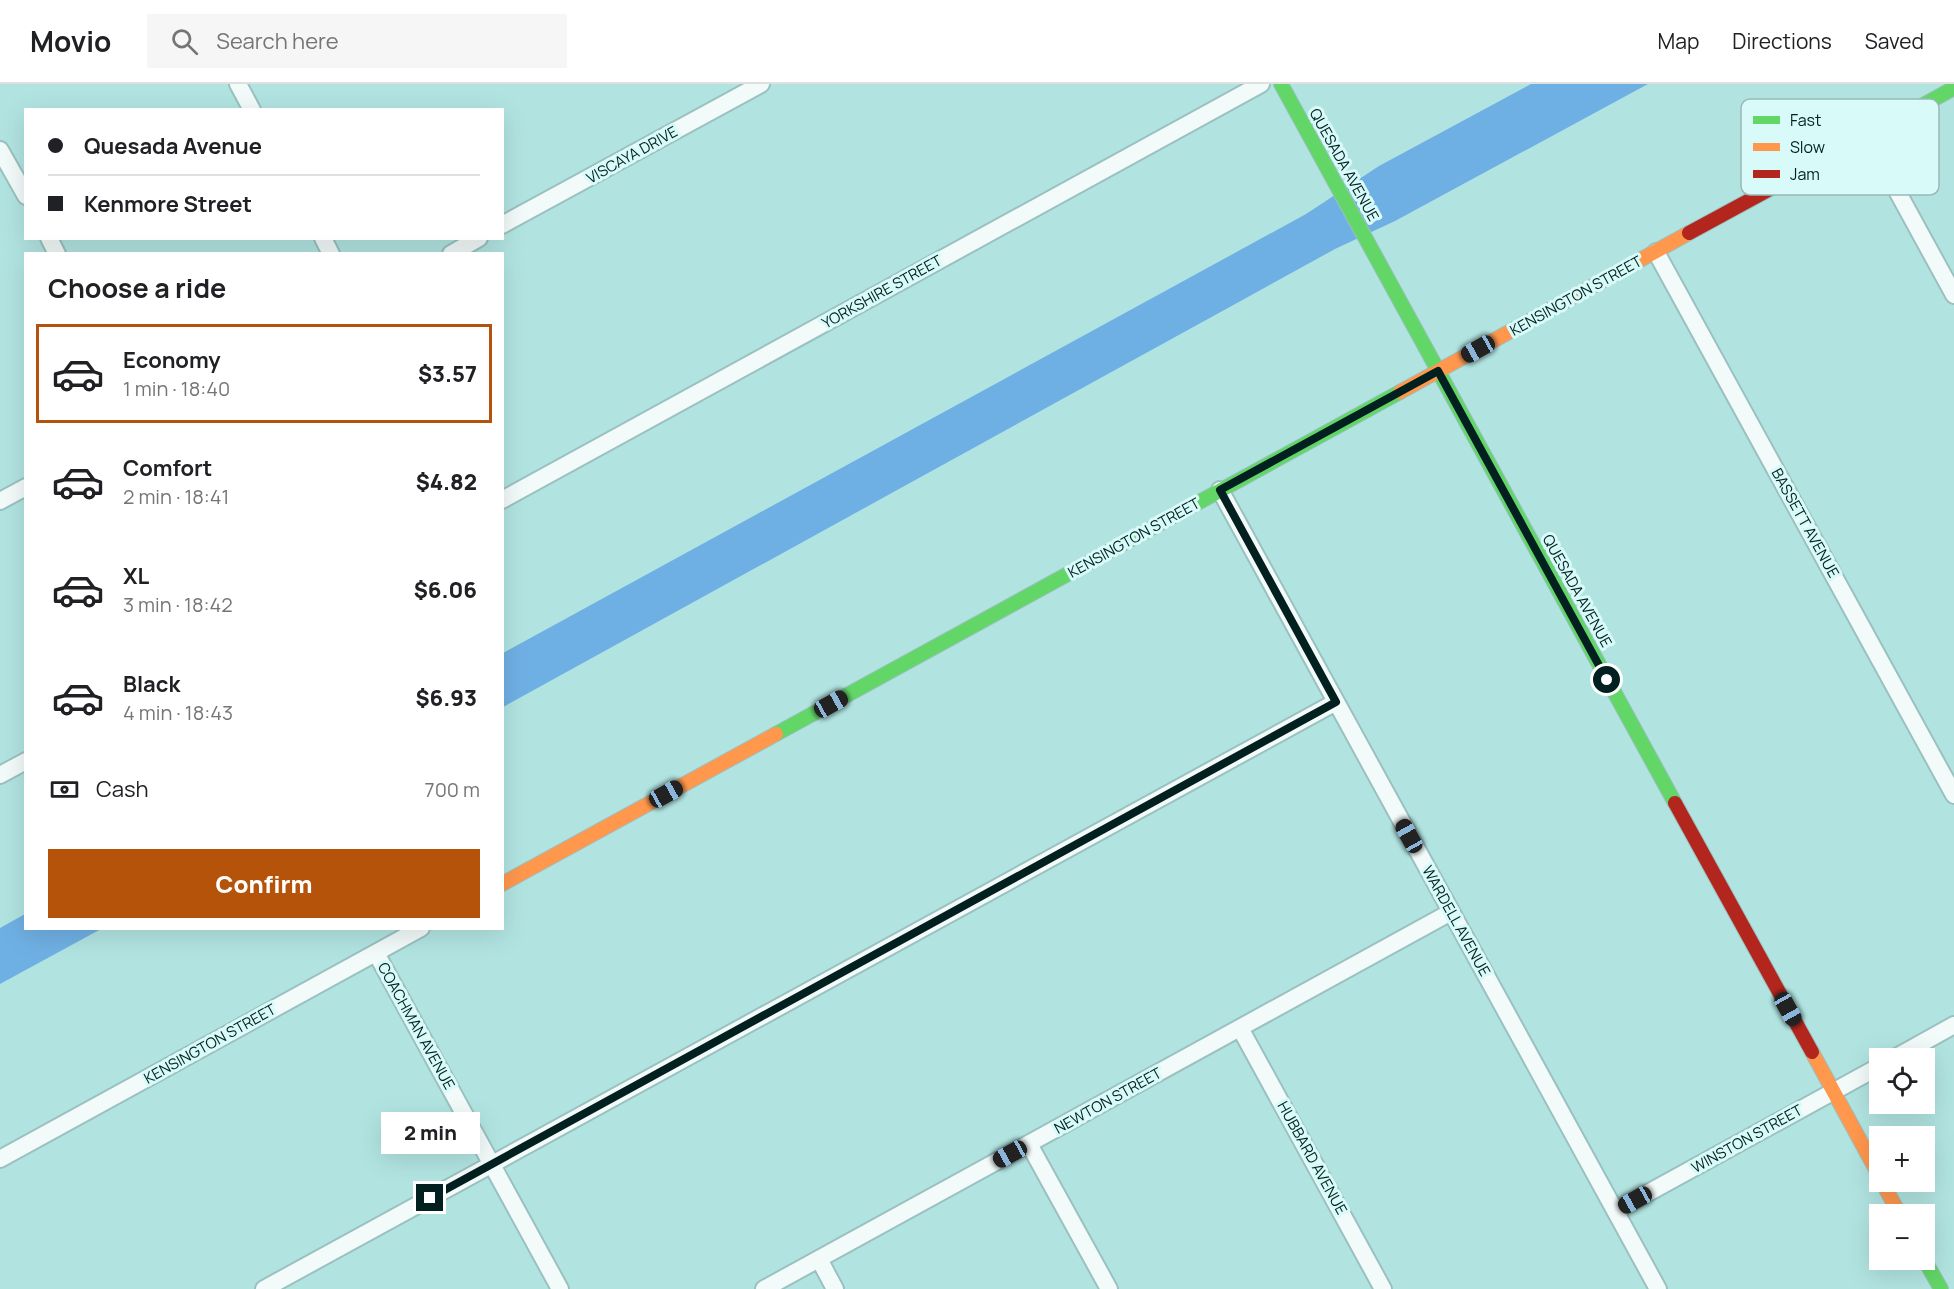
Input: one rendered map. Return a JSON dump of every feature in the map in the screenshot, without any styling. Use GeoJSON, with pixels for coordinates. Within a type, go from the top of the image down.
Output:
{"type":"FeatureCollection","features":[{"type":"Feature","properties":{"kind":"street"},"geometry":{"type":"LineString","coordinates":[[238,84],[251,108]]}},
{"type":"Feature","properties":{"kind":"street","name":"VISCAYA DRIVE"},"geometry":{"type":"LineString","coordinates":[[504,224],[761,84]]}},
{"type":"Feature","properties":{"kind":"street","name":"YORKSHIRE STREET"},"geometry":{"type":"LineString","coordinates":[[504,499],[1262,84]]}},
{"type":"Feature","properties":{"kind":"street","name":"QUESADA AVENUE"},"geometry":{"type":"LineString","coordinates":[[1281,84],[1869,1157]]}},
{"type":"Feature","properties":{"kind":"street","name":"KENSINGTON STREET"},"geometry":{"type":"LineString","coordinates":[[1934,99],[1954,88]]}},
{"type":"Feature","properties":{"kind":"street"},"geometry":{"type":"LineString","coordinates":[[0,150],[24,192]]}},
{"type":"Feature","properties":{"kind":"street","name":"KENSINGTON STREET"},"geometry":{"type":"LineString","coordinates":[[504,883],[1760,195]]}},
{"type":"Feature","properties":{"kind":"street"},"geometry":{"type":"LineString","coordinates":[[1899,195],[1954,295]]}},
{"type":"Feature","properties":{"kind":"street"},"geometry":{"type":"LineString","coordinates":[[454,252],[476,240]]}},
{"type":"Feature","properties":{"kind":"street","name":"BASSETT AVENUE"},"geometry":{"type":"LineString","coordinates":[[1656,252],[1954,795]]}},
{"type":"Feature","properties":{"kind":"street"},"geometry":{"type":"LineString","coordinates":[[0,501],[24,488]]}},
{"type":"Feature","properties":{"kind":"street","name":"WARDELL AVENUE"},"geometry":{"type":"LineString","coordinates":[[1220,490],[1658,1289]]}},
{"type":"Feature","properties":{"kind":"street"},"geometry":{"type":"LineString","coordinates":[[264,1289],[1336,702]]}},
{"type":"Feature","properties":{"kind":"street"},"geometry":{"type":"LineString","coordinates":[[0,775],[24,762]]}},
{"type":"Feature","properties":{"kind":"street","name":"NEWTON STREET"},"geometry":{"type":"LineString","coordinates":[[764,1289],[1451,912]]}},
{"type":"Feature","properties":{"kind":"street","name":"KENSINGTON STREET"},"geometry":{"type":"LineString","coordinates":[[0,1159],[417,930]]}},
{"type":"Feature","properties":{"kind":"street","name":"COACHMAN AVENUE"},"geometry":{"type":"LineString","coordinates":[[376,953],[560,1289]]}},
{"type":"Feature","properties":{"kind":"street"},"geometry":{"type":"LineString","coordinates":[[1913,1048],[1954,1025]]}},
{"type":"Feature","properties":{"kind":"street","name":"HUBBARD AVENUE"},"geometry":{"type":"LineString","coordinates":[[1240,1028],[1383,1289]]}},
{"type":"Feature","properties":{"kind":"street","name":"WINSTON STREET"},"geometry":{"type":"LineString","coordinates":[[1615,1211],[1869,1072]]}},
{"type":"Feature","properties":{"kind":"street"},"geometry":{"type":"LineString","coordinates":[[1029,1143],[1109,1289]]}},
{"type":"Feature","properties":{"kind":"street"},"geometry":{"type":"LineString","coordinates":[[819,1259],[835,1289]]}},
{"type":"Feature","properties":{"kind":"street"},"geometry":{"type":"LineString","coordinates":[[1930,1270],[1941,1289]]}},
{"type":"Feature","properties":{"kind":"water"},"geometry":{"type":"Polygon","coordinates":[[[1531,84],[1648,84],[1395,221],[1335,249],[504,706],[504,652],[1306,214],[1379,166],[1531,84]]]}},
{"type":"Feature","properties":{"kind":"water"},"geometry":{"type":"Polygon","coordinates":[[[24,915],[24,930],[99,930],[0,984],[0,928],[24,915]]]}},
{"type":"Feature","properties":{"kind":"traffic: fast"},"geometry":{"type":"LineString","coordinates":[[1281,84],[1675,803]]}},
{"type":"Feature","properties":{"kind":"traffic: fast"},"geometry":{"type":"LineString","coordinates":[[1934,99],[1954,88]]}},
{"type":"Feature","properties":{"kind":"traffic: fast"},"geometry":{"type":"LineString","coordinates":[[776,734],[1400,392]]}},
{"type":"Feature","properties":{"kind":"traffic: fast"},"geometry":{"type":"LineString","coordinates":[[1930,1270],[1941,1289]]}},
{"type":"Feature","properties":{"kind":"traffic: slow"},"geometry":{"type":"LineString","coordinates":[[1400,392],[1689,233]]}},
{"type":"Feature","properties":{"kind":"traffic: slow"},"geometry":{"type":"LineString","coordinates":[[504,883],[776,734]]}},
{"type":"Feature","properties":{"kind":"traffic: slow"},"geometry":{"type":"LineString","coordinates":[[1812,1052],[1869,1157]]}},
{"type":"Feature","properties":{"kind":"traffic: slow"},"geometry":{"type":"LineString","coordinates":[[1887,1192],[1894,1204]]}},
{"type":"Feature","properties":{"kind":"traffic: jam"},"geometry":{"type":"LineString","coordinates":[[1689,233],[1759,195]]}},
{"type":"Feature","properties":{"kind":"traffic: jam"},"geometry":{"type":"LineString","coordinates":[[1675,803],[1812,1052]]}},
{"type":"Feature","properties":{"kind":"route"},"geometry":{"type":"LineString","coordinates":[[430,1198],[1336,702],[1220,490],[1438,371],[1607,680]]}}]}
